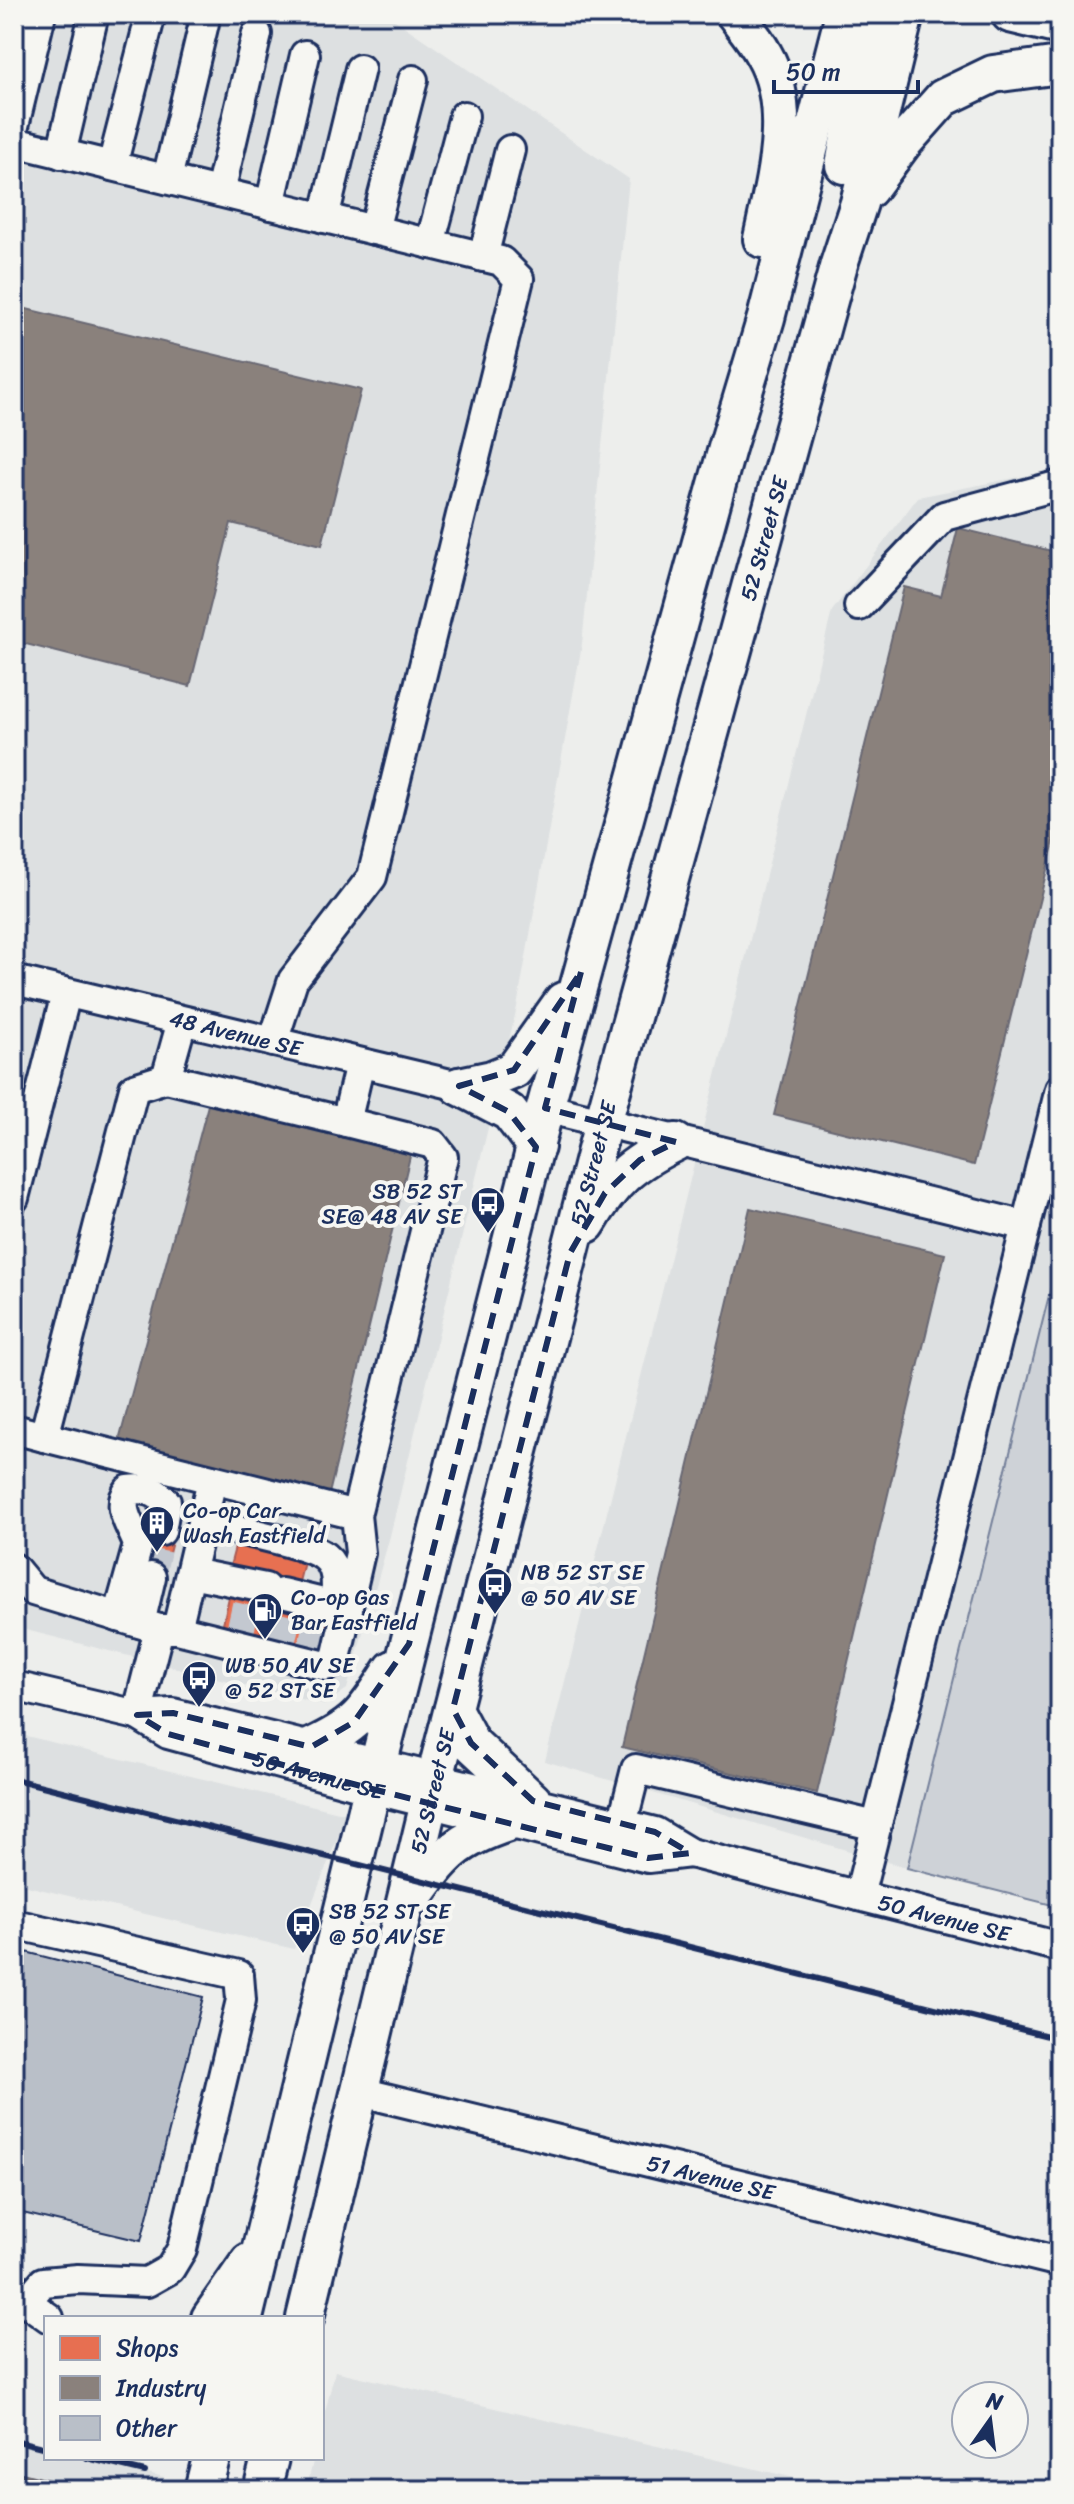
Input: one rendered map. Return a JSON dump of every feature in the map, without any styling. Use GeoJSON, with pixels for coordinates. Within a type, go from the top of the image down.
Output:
{"type":"FeatureCollection","features":[{"type":"Feature","properties":{"kind":"main road"},"geometry":{"type":"LineString","coordinates":[[727,448],[735,372],[773,187],[781,120],[777,92],[765,56],[735,14]]}},
{"type":"Feature","properties":{"kind":"main road"},"geometry":{"type":"LineString","coordinates":[[244,2316],[375,1777],[545,1108],[727,448],[766,318],[844,14]]}},
{"type":"Feature","properties":{"kind":"main road"},"geometry":{"type":"LineString","coordinates":[[839,264],[831,234],[872,14]]}},
{"type":"Feature","properties":{"kind":"main road","name":"52 Street SE"},"geometry":{"type":"LineString","coordinates":[[305,2316],[432,1791],[603,1123],[839,264],[859,203],[905,14]]}},
{"type":"Feature","properties":{"kind":"main road"},"geometry":{"type":"LineString","coordinates":[[1010,14],[1060,26]]}},
{"type":"Feature","properties":{"kind":"main road"},"geometry":{"type":"LineString","coordinates":[[859,203],[903,143],[943,98],[993,74],[1060,65]]}},
{"type":"Feature","properties":{"kind":"main road"},"geometry":{"type":"LineString","coordinates":[[459,1086],[492,1079],[514,1070],[554,1016],[581,972]]}},
{"type":"Feature","properties":{"kind":"main road"},"geometry":{"type":"LineString","coordinates":[[459,1086],[509,1112],[536,1147]]}},
{"type":"Feature","properties":{"kind":"main road"},"geometry":{"type":"LineString","coordinates":[[570,1253],[605,1193],[640,1160],[676,1142]]}},
{"type":"Feature","properties":{"kind":"main road"},"geometry":{"type":"LineString","coordinates":[[311,1747],[341,1733],[365,1711],[409,1644]]}},
{"type":"Feature","properties":{"kind":"main road"},"geometry":{"type":"LineString","coordinates":[[403,1913],[445,1856],[468,1838],[520,1812],[471,1743],[453,1709]]}},
{"type":"Feature","properties":{"kind":"main road"},"geometry":{"type":"LineString","coordinates":[[211,2316],[260,2248]]}},
{"type":"Feature","properties":{"kind":"main road"},"geometry":{"type":"LineString","coordinates":[[203,2490],[210,2460]]}},
{"type":"Feature","properties":{"kind":"main road"},"geometry":{"type":"LineString","coordinates":[[262,2490],[270,2460]]}},
{"type":"Feature","properties":{"kind":"street"},"geometry":{"type":"LineString","coordinates":[[14,126],[41,14]]}},
{"type":"Feature","properties":{"kind":"street"},"geometry":{"type":"LineString","coordinates":[[61,154],[94,14]]}},
{"type":"Feature","properties":{"kind":"street"},"geometry":{"type":"LineString","coordinates":[[112,166],[151,14]]}},
{"type":"Feature","properties":{"kind":"street"},"geometry":{"type":"LineString","coordinates":[[167,179],[204,23]]}},
{"type":"Feature","properties":{"kind":"street"},"geometry":{"type":"LineString","coordinates":[[220,192],[257,34]]}},
{"type":"Feature","properties":{"kind":"street"},"geometry":{"type":"LineString","coordinates":[[270,205],[305,55]]}},
{"type":"Feature","properties":{"kind":"street"},"geometry":{"type":"LineString","coordinates":[[324,218],[360,69]]}},
{"type":"Feature","properties":{"kind":"street"},"geometry":{"type":"LineString","coordinates":[[374,230],[413,80]]}},
{"type":"Feature","properties":{"kind":"street"},"geometry":{"type":"LineString","coordinates":[[430,244],[464,116]]}},
{"type":"Feature","properties":{"kind":"street"},"geometry":{"type":"LineString","coordinates":[[14,142],[501,261],[519,279],[372,877],[293,980],[273,1042]]}},
{"type":"Feature","properties":{"kind":"street"},"geometry":{"type":"LineString","coordinates":[[483,257],[510,150]]}},
{"type":"Feature","properties":{"kind":"street"},"geometry":{"type":"LineString","coordinates":[[859,606],[944,516],[1060,485]]}},
{"type":"Feature","properties":{"kind":"street","name":"48 Avenue SE"},"geometry":{"type":"LineString","coordinates":[[14,980],[459,1086]]}},
{"type":"Feature","properties":{"kind":"street"},"geometry":{"type":"LineString","coordinates":[[14,1198],[66,994]]}},
{"type":"Feature","properties":{"kind":"street"},"geometry":{"type":"LineString","coordinates":[[166,1078],[182,1021]]}},
{"type":"Feature","properties":{"kind":"street"},"geometry":{"type":"LineString","coordinates":[[346,1122],[360,1063]]}},
{"type":"Feature","properties":{"kind":"street"},"geometry":{"type":"LineString","coordinates":[[44,1437],[134,1088],[166,1078],[433,1144],[443,1157],[356,1515],[360,1553],[330,1609]]}},
{"type":"Feature","properties":{"kind":"street"},"geometry":{"type":"LineString","coordinates":[[859,1896],[1060,1089]]}},
{"type":"Feature","properties":{"kind":"street"},"geometry":{"type":"LineString","coordinates":[[545,1108],[1026,1226]]}},
{"type":"Feature","properties":{"kind":"street"},"geometry":{"type":"LineString","coordinates":[[14,1429],[356,1515]]}},
{"type":"Feature","properties":{"kind":"street"},"geometry":{"type":"LineString","coordinates":[[127,1458],[129,1490]]}},
{"type":"Feature","properties":{"kind":"street"},"geometry":{"type":"LineString","coordinates":[[148,1625],[191,1573],[212,1480]]}},
{"type":"Feature","properties":{"kind":"street"},"geometry":{"type":"LineString","coordinates":[[148,1625],[138,1545],[122,1510],[123,1497],[129,1490],[145,1488],[166,1502],[161,1531]]}},
{"type":"Feature","properties":{"kind":"street"},"geometry":{"type":"LineString","coordinates":[[14,1568],[33,1591],[148,1625],[239,1638],[309,1656],[326,1666],[333,1663],[330,1609],[334,1571],[326,1557],[306,1548],[203,1522]]}},
{"type":"Feature","properties":{"kind":"street"},"geometry":{"type":"LineString","coordinates":[[191,1573],[330,1609]]}},
{"type":"Feature","properties":{"kind":"street"},"geometry":{"type":"LineString","coordinates":[[137,1715],[151,1577]]}},
{"type":"Feature","properties":{"kind":"street","name":"50 Avenue SE"},"geometry":{"type":"LineString","coordinates":[[14,1686],[137,1715],[173,1713],[311,1747],[375,1777]]}},
{"type":"Feature","properties":{"kind":"street","name":"50 Avenue SE"},"geometry":{"type":"LineString","coordinates":[[137,1715],[168,1734],[375,1777],[520,1812],[648,1858],[690,1853]]}},
{"type":"Feature","properties":{"kind":"street"},"geometry":{"type":"LineString","coordinates":[[622,1824],[636,1769],[876,1826]]}},
{"type":"Feature","properties":{"kind":"street","name":"50 Avenue SE"},"geometry":{"type":"LineString","coordinates":[[520,1812],[622,1824],[655,1832],[690,1853],[1060,1947]]}},
{"type":"Feature","properties":{"kind":"street"},"geometry":{"type":"LineString","coordinates":[[14,1924],[239,1975],[241,2000],[182,2249],[170,2269],[147,2282],[78,2279],[43,2282],[20,2297],[46,2316]]}},
{"type":"Feature","properties":{"kind":"street","name":"51 Avenue SE"},"geometry":{"type":"LineString","coordinates":[[361,2092],[1060,2262]]}},
{"type":"Feature","properties":{"kind":"highlighted area"},"geometry":{"type":"Polygon","coordinates":[[[581,972],[545,1108],[676,1142],[640,1160],[605,1193],[570,1253],[453,1709],[471,1743],[533,1801],[655,1832],[690,1853],[648,1858],[168,1734],[137,1715],[173,1713],[311,1747],[354,1722],[409,1644],[536,1147],[509,1112],[459,1086],[514,1070],[581,972]]]}},
{"type":"Feature","properties":{"kind":"shaded area"},"geometry":{"type":"Polygon","coordinates":[[[14,14],[386,14],[629,179],[582,644],[517,1007],[390,1536],[347,1689],[324,1705],[14,1627],[14,14]]]}},
{"type":"Feature","properties":{"kind":"shaded area"},"geometry":{"type":"Polygon","coordinates":[[[1060,469],[1060,1251],[907,1868],[545,1761],[832,611],[918,497],[1060,469]]]}},
{"type":"Feature","properties":{"kind":"shaded area"},"geometry":{"type":"Polygon","coordinates":[[[1060,1251],[1060,1907],[907,1868],[1060,1251]]]}},
{"type":"Feature","properties":{"kind":"shaded area"},"geometry":{"type":"Polygon","coordinates":[[[14,1733],[347,1814],[294,1949],[14,1883],[14,1733]]]}},
{"type":"Feature","properties":{"kind":"shaded area"},"geometry":{"type":"Polygon","coordinates":[[[335,2371],[846,2490],[306,2490],[314,2460],[324,2460],[324,2417],[335,2371]]]}},
{"type":"Feature","properties":{"kind":"shaded area"},"geometry":{"type":"Polygon","coordinates":[[[14,2440],[44,2448],[44,2460],[96,2460],[164,2477],[161,2490],[14,2490],[14,2440]]]}},
{"type":"Feature","properties":{"kind":"building: Shops","name":"Co-op Car Wash Eastfield"},"geometry":{"type":"Polygon","coordinates":[[[150,1529],[174,1534],[162,1580],[140,1574],[150,1529]]]}},
{"type":"Feature","properties":{"kind":"building: Shops"},"geometry":{"type":"Polygon","coordinates":[[[238,1536],[306,1554],[298,1586],[285,1582],[278,1609],[337,1624],[332,1654],[222,1628],[229,1597],[260,1605],[267,1579],[229,1570],[238,1536]]]}},
{"type":"Feature","properties":{"kind":"building: Industry"},"geometry":{"type":"Polygon","coordinates":[[[14,306],[361,390],[322,545],[231,523],[190,686],[14,641],[14,306]]]}},
{"type":"Feature","properties":{"kind":"building: Industry"},"geometry":{"type":"Polygon","coordinates":[[[958,528],[1060,553],[1060,817],[974,1165],[774,1115],[904,587],[941,596],[958,528]]]}},
{"type":"Feature","properties":{"kind":"building: Industry"},"geometry":{"type":"Polygon","coordinates":[[[208,1105],[411,1152],[328,1498],[118,1445],[208,1105]]]}},
{"type":"Feature","properties":{"kind":"building: Industry"},"geometry":{"type":"Polygon","coordinates":[[[750,1208],[945,1254],[817,1793],[622,1747],[750,1208]]]}},
{"type":"Feature","properties":{"kind":"building: Industry"},"geometry":{"type":"Polygon","coordinates":[[[14,2471],[88,2490],[14,2490],[14,2471]]]}},
{"type":"Feature","properties":{"kind":"building: Other"},"geometry":{"type":"Polygon","coordinates":[[[14,1949],[203,1997],[141,2241],[14,2211],[14,1949]]]}},
{"type":"Feature","properties":{"kind":"tunnel"},"geometry":{"type":"LineString","coordinates":[[151,1577],[161,1531]]}},
{"type":"Feature","properties":{"kind":"tunnel"},"geometry":{"type":"LineString","coordinates":[[240,1632],[247,1601]]}},
{"type":"Feature","properties":{"kind":"tunnel"},"geometry":{"type":"LineString","coordinates":[[281,1642],[289,1611]]}},
{"type":"Feature","properties":{"kind":"tunnel"},"geometry":{"type":"LineString","coordinates":[[311,1650],[318,1619]]}},
{"type":"Feature","properties":{"kind":"railway"},"geometry":{"type":"LineString","coordinates":[[14,1779],[1060,2039]]}},
{"type":"Feature","properties":{"kind":"railway"},"geometry":{"type":"LineString","coordinates":[[14,2440],[44,2448]]}},
{"type":"Feature","properties":{"kind":"railway"},"geometry":{"type":"LineString","coordinates":[[95,2460],[145,2472]]}},
{"type":"Feature","properties":{"kind":"place","name":"SB 52 ST SE@ 48 AV SE"},"geometry":{"type":"Point","coordinates":[488,1235]}},
{"type":"Feature","properties":{"kind":"place","name":"Co-op Car Wash Eastfield"},"geometry":{"type":"Point","coordinates":[157,1554]}},
{"type":"Feature","properties":{"kind":"place","name":"NB 52 ST SE @ 50 AV SE"},"geometry":{"type":"Point","coordinates":[495,1616]}},
{"type":"Feature","properties":{"kind":"place","name":"Co-op Gas Bar Eastfield"},"geometry":{"type":"Point","coordinates":[265,1641]}},
{"type":"Feature","properties":{"kind":"place","name":"WB 50 AV SE @ 52 ST SE"},"geometry":{"type":"Point","coordinates":[199,1709]}},
{"type":"Feature","properties":{"kind":"place","name":"SB 52 ST SE @ 50 AV SE"},"geometry":{"type":"Point","coordinates":[303,1955]}}]}
